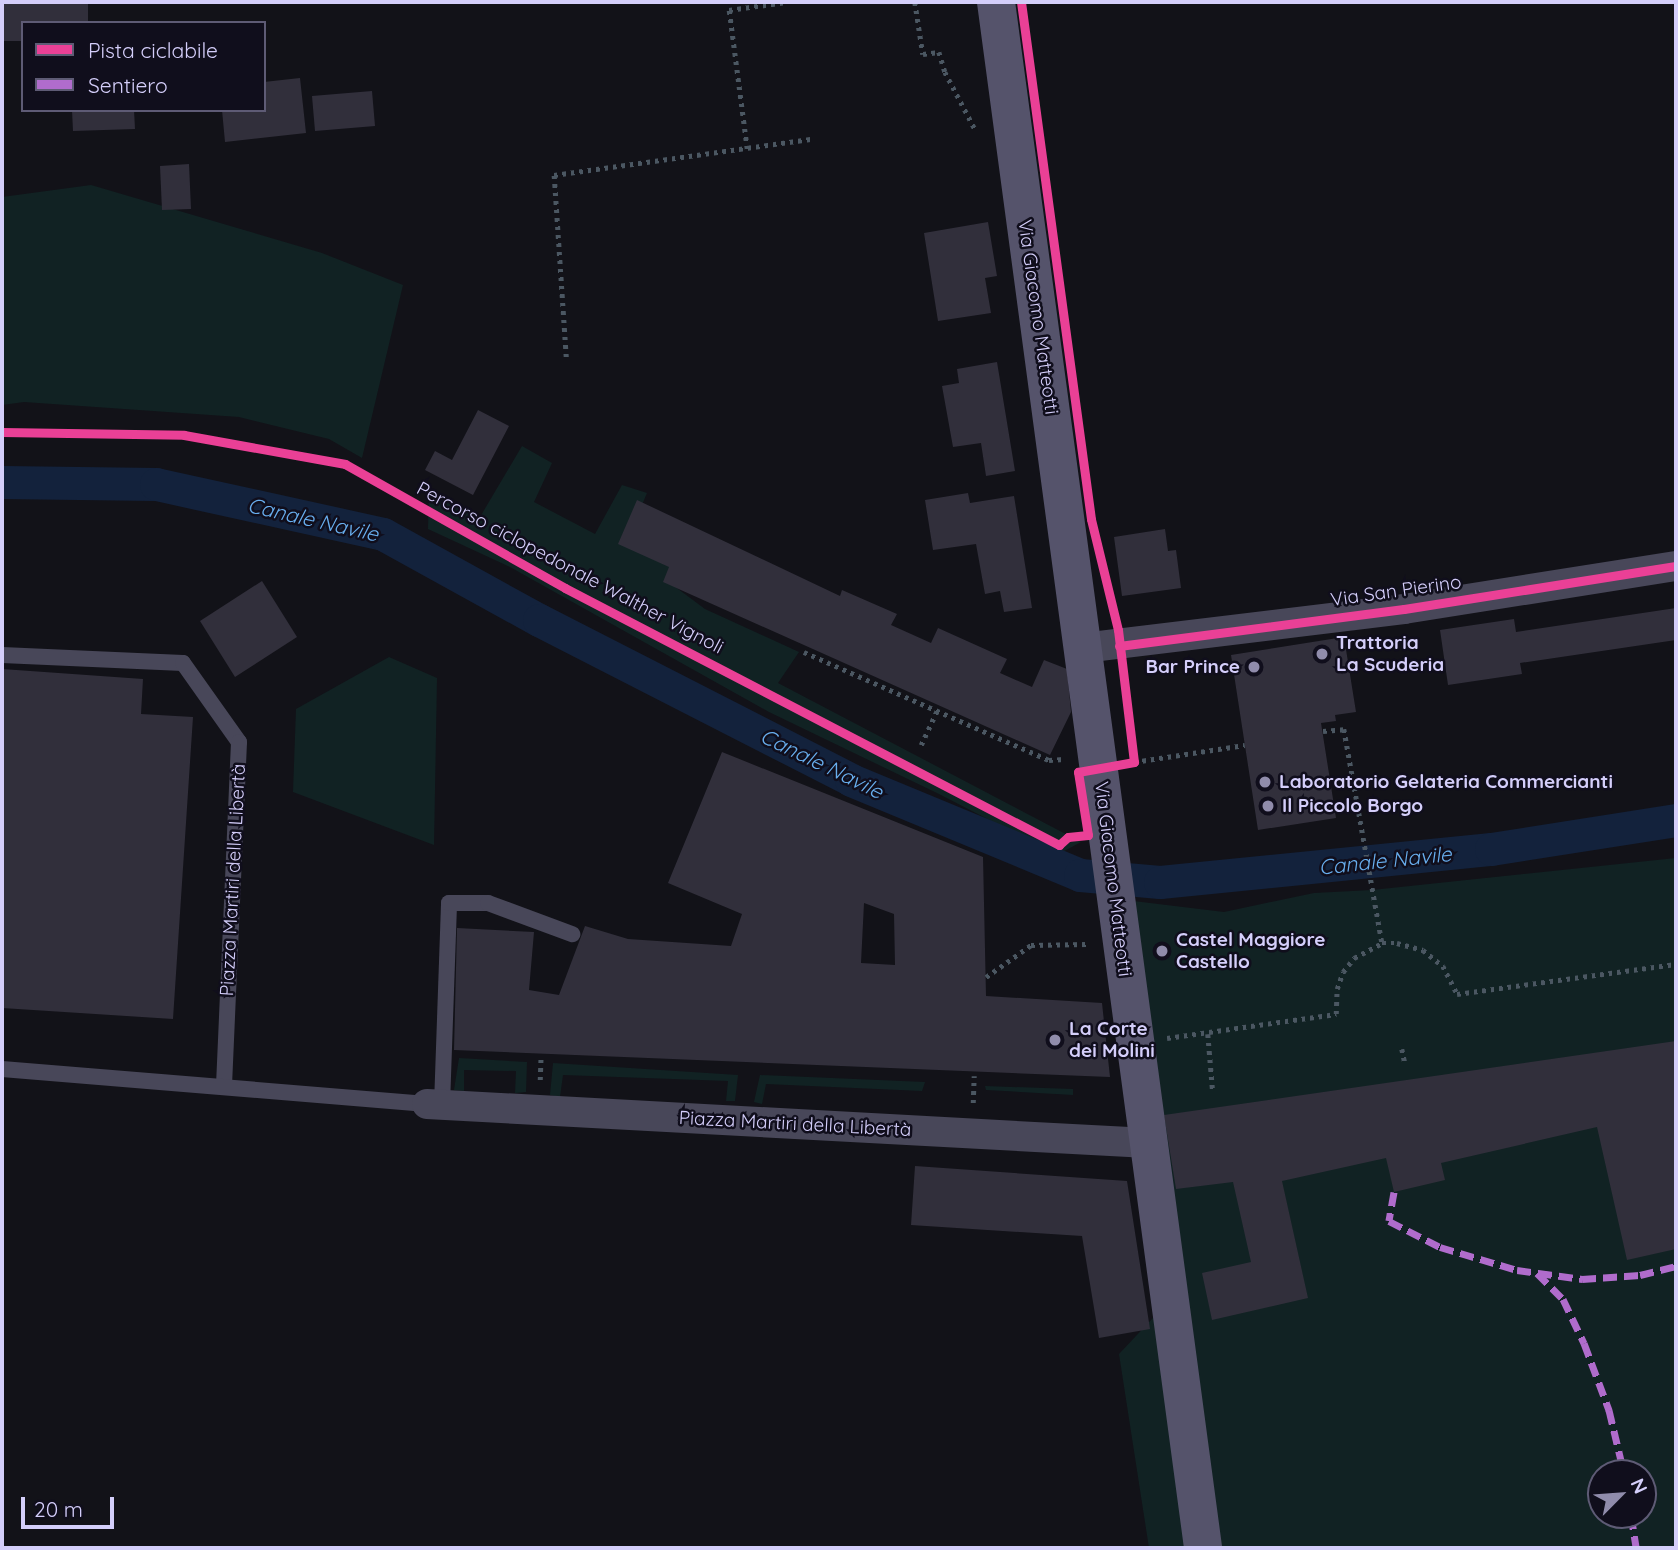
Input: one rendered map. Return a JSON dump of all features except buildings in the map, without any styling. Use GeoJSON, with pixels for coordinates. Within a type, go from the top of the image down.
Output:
{"type":"FeatureCollection","features":[{"type":"Feature","properties":{"kind":"street","name":"Via Giacomo Matteotti"},"geometry":{"type":"LineString","coordinates":[[996,2],[1203,1548]]}},
{"type":"Feature","properties":{"kind":"street","name":"Via San Pierino"},"geometry":{"type":"LineString","coordinates":[[1083,648],[1404,609],[1676,566]]}},
{"type":"Feature","properties":{"kind":"street","name":"Piazza Martiri della Libertà"},"geometry":{"type":"LineString","coordinates":[[434,1105],[1148,1143]]}},
{"type":"Feature","properties":{"kind":"lane","name":"Piazza Martiri della Libertà"},"geometry":{"type":"LineString","coordinates":[[2,655],[183,663],[239,742],[224,1085]]}},
{"type":"Feature","properties":{"kind":"lane"},"geometry":{"type":"LineString","coordinates":[[434,1105],[449,903],[488,903],[572,934]]}},
{"type":"Feature","properties":{"kind":"lane","name":"Piazza Martiri della Libertà"},"geometry":{"type":"LineString","coordinates":[[2,1069],[224,1085],[434,1105]]}},
{"type":"Feature","properties":{"kind":"path"},"geometry":{"type":"LineString","coordinates":[[747,149],[729,9],[786,2]]}},
{"type":"Feature","properties":{"kind":"path"},"geometry":{"type":"LineString","coordinates":[[915,2],[923,54],[939,52],[945,72],[979,137]]}},
{"type":"Feature","properties":{"kind":"path"},"geometry":{"type":"LineString","coordinates":[[566,357],[554,175],[810,139]]}},
{"type":"Feature","properties":{"kind":"path"},"geometry":{"type":"LineString","coordinates":[[804,652],[1049,760],[1068,759]]}},
{"type":"Feature","properties":{"kind":"path"},"geometry":{"type":"LineString","coordinates":[[921,745],[937,711]]}},
{"type":"Feature","properties":{"kind":"path"},"geometry":{"type":"LineString","coordinates":[[1323,731],[1344,729],[1382,943]]}},
{"type":"Feature","properties":{"kind":"path"},"geometry":{"type":"LineString","coordinates":[[1134,762],[1245,745]]}},
{"type":"Feature","properties":{"kind":"path"},"geometry":{"type":"LineString","coordinates":[[1171,1038],[1336,1014],[1337,989],[1343,972],[1354,958],[1382,943],[1397,943],[1423,950],[1443,967],[1457,993],[1676,964]]}},
{"type":"Feature","properties":{"kind":"path"},"geometry":{"type":"LineString","coordinates":[[986,977],[1031,945],[1090,944]]}},
{"type":"Feature","properties":{"kind":"path"},"geometry":{"type":"LineString","coordinates":[[1208,1034],[1213,1093]]}},
{"type":"Feature","properties":{"kind":"path"},"geometry":{"type":"LineString","coordinates":[[1402,1049],[1405,1063]]}},
{"type":"Feature","properties":{"kind":"shaded area"},"geometry":{"type":"Polygon","coordinates":[[[91,185],[322,253],[403,285],[362,458],[329,439],[239,417],[24,402],[2,405],[2,197],[91,185]]]}},
{"type":"Feature","properties":{"kind":"shaded area"},"geometry":{"type":"Polygon","coordinates":[[[522,446],[552,463],[534,502],[595,534],[622,485],[647,493],[626,543],[676,567],[670,583],[705,609],[799,652],[778,683],[1081,842],[1057,855],[939,794],[769,712],[510,567],[428,529],[429,488],[480,517],[522,446]]]}},
{"type":"Feature","properties":{"kind":"shaded area"},"geometry":{"type":"Polygon","coordinates":[[[389,657],[437,678],[434,845],[293,792],[296,709],[389,657]]]}},
{"type":"Feature","properties":{"kind":"shaded area"},"geometry":{"type":"Polygon","coordinates":[[[1676,858],[1676,1548],[1149,1548],[1119,1354],[1169,1301],[1117,899],[1224,912],[1314,893],[1372,890],[1676,858]]]}},
{"type":"Feature","properties":{"kind":"shaded area"},"geometry":{"type":"Polygon","coordinates":[[[459,1058],[527,1062],[526,1092],[515,1093],[516,1071],[464,1070],[464,1091],[454,1090],[459,1058]]]}},
{"type":"Feature","properties":{"kind":"shaded area"},"geometry":{"type":"Polygon","coordinates":[[[553,1063],[738,1075],[735,1101],[726,1101],[728,1081],[563,1075],[560,1097],[550,1095],[553,1063]]]}},
{"type":"Feature","properties":{"kind":"shaded area"},"geometry":{"type":"Polygon","coordinates":[[[760,1075],[925,1082],[922,1091],[766,1084],[762,1104],[754,1102],[760,1075]]]}},
{"type":"Feature","properties":{"kind":"shaded area"},"geometry":{"type":"Polygon","coordinates":[[[985,1086],[1073,1089],[1073,1095],[986,1090],[985,1086]]]}},
{"type":"Feature","properties":{"kind":"waterway","name":"Canale Navile"},"geometry":{"type":"LineString","coordinates":[[2,482],[156,484],[383,534],[539,620],[851,780],[1080,875],[1160,882],[1491,849],[1676,820]]}},
{"type":"Feature","properties":{"kind":"marked path"},"geometry":{"type":"LineString","coordinates":[[1394,1192],[1389,1221],[1440,1247],[1517,1270],[1582,1279],[1640,1275],[1676,1266]]}},
{"type":"Feature","properties":{"kind":"marked path"},"geometry":{"type":"LineString","coordinates":[[1537,1273],[1563,1299],[1584,1343],[1609,1410],[1621,1459]]}},
{"type":"Feature","properties":{"kind":"marked path"},"geometry":{"type":"LineString","coordinates":[[1633,1529],[1636,1548]]}},
{"type":"Feature","properties":{"kind":"cycle path","name":"Percorso ciclopedonale Walther Vignoli"},"geometry":{"type":"LineString","coordinates":[[2,432],[184,435],[345,464],[565,588],[1059,845],[1068,837],[1088,835],[1078,772],[1134,762],[1118,630],[1091,519],[1021,2]]}},
{"type":"Feature","properties":{"kind":"cycle path"},"geometry":{"type":"LineString","coordinates":[[1119,646],[1404,609],[1676,566]]}},
{"type":"Feature","properties":{"kind":"place","name":"Trattoria La Scuderia"},"geometry":{"type":"Point","coordinates":[1322,654]}},
{"type":"Feature","properties":{"kind":"place","name":"Bar Prince"},"geometry":{"type":"Point","coordinates":[1254,667]}},
{"type":"Feature","properties":{"kind":"place","name":"Laboratorio Gelateria Commercianti"},"geometry":{"type":"Point","coordinates":[1265,782]}},
{"type":"Feature","properties":{"kind":"place","name":"Il Piccolo Borgo"},"geometry":{"type":"Point","coordinates":[1268,806]}},
{"type":"Feature","properties":{"kind":"place","name":"Castel Maggiore Castello"},"geometry":{"type":"Point","coordinates":[1162,951]}},
{"type":"Feature","properties":{"kind":"place","name":"La Corte dei Molini"},"geometry":{"type":"Point","coordinates":[1055,1040]}}]}
